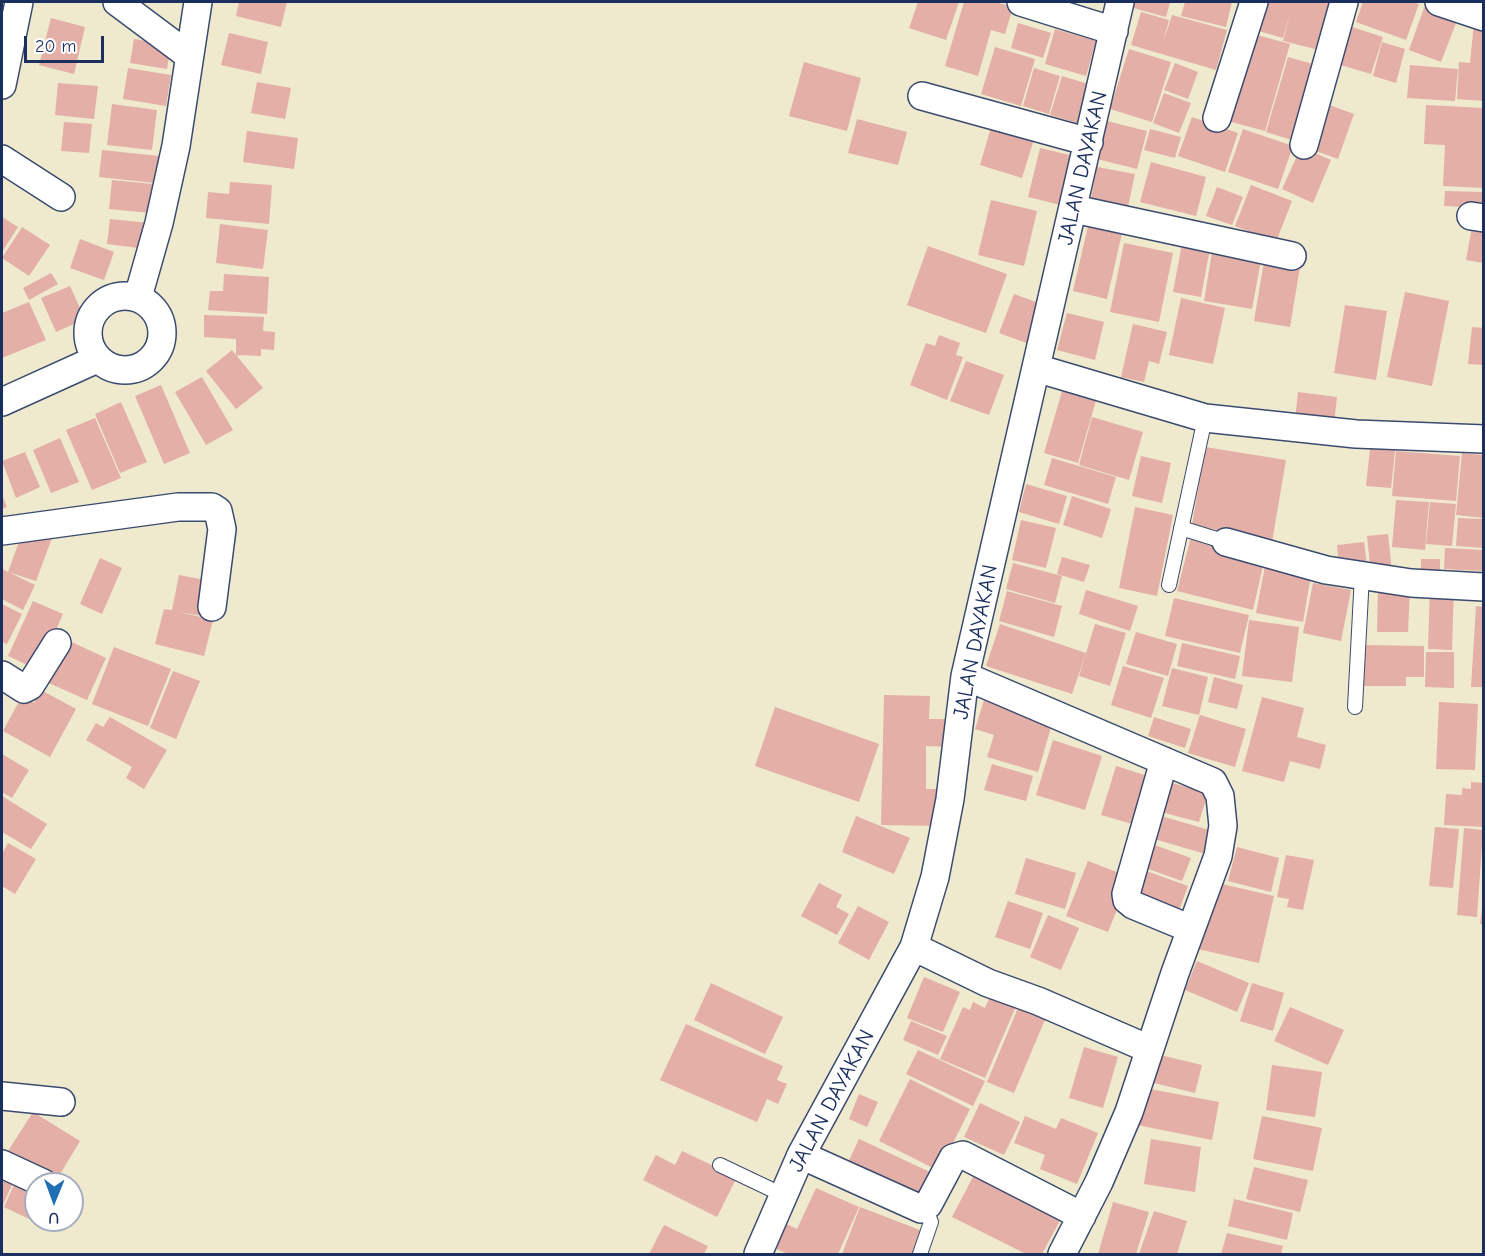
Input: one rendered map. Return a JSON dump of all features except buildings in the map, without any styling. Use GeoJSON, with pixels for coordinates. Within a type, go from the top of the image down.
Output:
{"type":"FeatureCollection","features":[{"type":"Feature","properties":{"kind":"street"},"geometry":{"type":"LineString","coordinates":[[2,85],[19,2]]}},
{"type":"Feature","properties":{"kind":"street"},"geometry":{"type":"LineString","coordinates":[[118,2],[188,55]]}},
{"type":"Feature","properties":{"kind":"street"},"geometry":{"type":"LineString","coordinates":[[138,297],[159,224],[176,146],[188,55],[198,2]]}},
{"type":"Feature","properties":{"kind":"street"},"geometry":{"type":"LineString","coordinates":[[1021,2],[1114,31]]}},
{"type":"Feature","properties":{"kind":"street","name":"JALAN DAYAKAN"},"geometry":{"type":"LineString","coordinates":[[758,1254],[801,1155],[914,946],[939,859],[950,799],[965,676],[1120,2]]}},
{"type":"Feature","properties":{"kind":"street"},"geometry":{"type":"LineString","coordinates":[[1217,118],[1254,2]]}},
{"type":"Feature","properties":{"kind":"street"},"geometry":{"type":"LineString","coordinates":[[1304,145],[1344,2]]}},
{"type":"Feature","properties":{"kind":"street"},"geometry":{"type":"LineString","coordinates":[[1439,2],[1484,17]]}},
{"type":"Feature","properties":{"kind":"street"},"geometry":{"type":"LineString","coordinates":[[922,96],[1089,142]]}},
{"type":"Feature","properties":{"kind":"street"},"geometry":{"type":"LineString","coordinates":[[2,159],[61,197]]}},
{"type":"Feature","properties":{"kind":"street"},"geometry":{"type":"LineString","coordinates":[[1074,209],[1292,256]]}},
{"type":"Feature","properties":{"kind":"street"},"geometry":{"type":"LineString","coordinates":[[122,295],[138,297],[149,304],[158,315],[163,336],[155,356],[137,369],[116,370],[97,359],[87,340],[89,319],[102,302],[122,295]]}},
{"type":"Feature","properties":{"kind":"street"},"geometry":{"type":"LineString","coordinates":[[2,402],[97,359]]}},
{"type":"Feature","properties":{"kind":"street"},"geometry":{"type":"LineString","coordinates":[[1036,368],[1205,418],[1356,434],[1484,439]]}},
{"type":"Feature","properties":{"kind":"street"},"geometry":{"type":"LineString","coordinates":[[2,531],[178,507],[212,507],[218,511],[222,529],[212,607]]}},
{"type":"Feature","properties":{"kind":"street"},"geometry":{"type":"LineString","coordinates":[[1227,542],[1326,570],[1411,583],[1484,587]]}},
{"type":"Feature","properties":{"kind":"street"},"geometry":{"type":"LineString","coordinates":[[2,675],[24,689],[30,686],[57,643]]}},
{"type":"Feature","properties":{"kind":"street"},"geometry":{"type":"LineString","coordinates":[[965,676],[1213,782],[1220,796],[1223,825],[1218,856],[1115,1147],[1062,1254]]}},
{"type":"Feature","properties":{"kind":"street"},"geometry":{"type":"LineString","coordinates":[[1164,761],[1126,894],[1127,900],[1133,905],[1191,929]]}},
{"type":"Feature","properties":{"kind":"street"},"geometry":{"type":"LineString","coordinates":[[914,946],[988,982],[1149,1049]]}},
{"type":"Feature","properties":{"kind":"street"},"geometry":{"type":"LineString","coordinates":[[2,1096],[61,1102]]}},
{"type":"Feature","properties":{"kind":"street"},"geometry":{"type":"LineString","coordinates":[[801,1155],[921,1209],[925,1208],[953,1158],[960,1155],[1082,1216]]}},
{"type":"Feature","properties":{"kind":"street"},"geometry":{"type":"LineString","coordinates":[[2,1164],[24,1174]]}},
{"type":"Feature","properties":{"kind":"lane"},"geometry":{"type":"LineString","coordinates":[[1169,585],[1205,418]]}},
{"type":"Feature","properties":{"kind":"lane"},"geometry":{"type":"LineString","coordinates":[[1181,528],[1227,542]]}},
{"type":"Feature","properties":{"kind":"lane"},"geometry":{"type":"LineString","coordinates":[[1355,707],[1362,576]]}},
{"type":"Feature","properties":{"kind":"lane"},"geometry":{"type":"LineString","coordinates":[[720,1165],[783,1195]]}},
{"type":"Feature","properties":{"kind":"lane"},"geometry":{"type":"LineString","coordinates":[[920,1254],[931,1222],[925,1208]]}}]}
